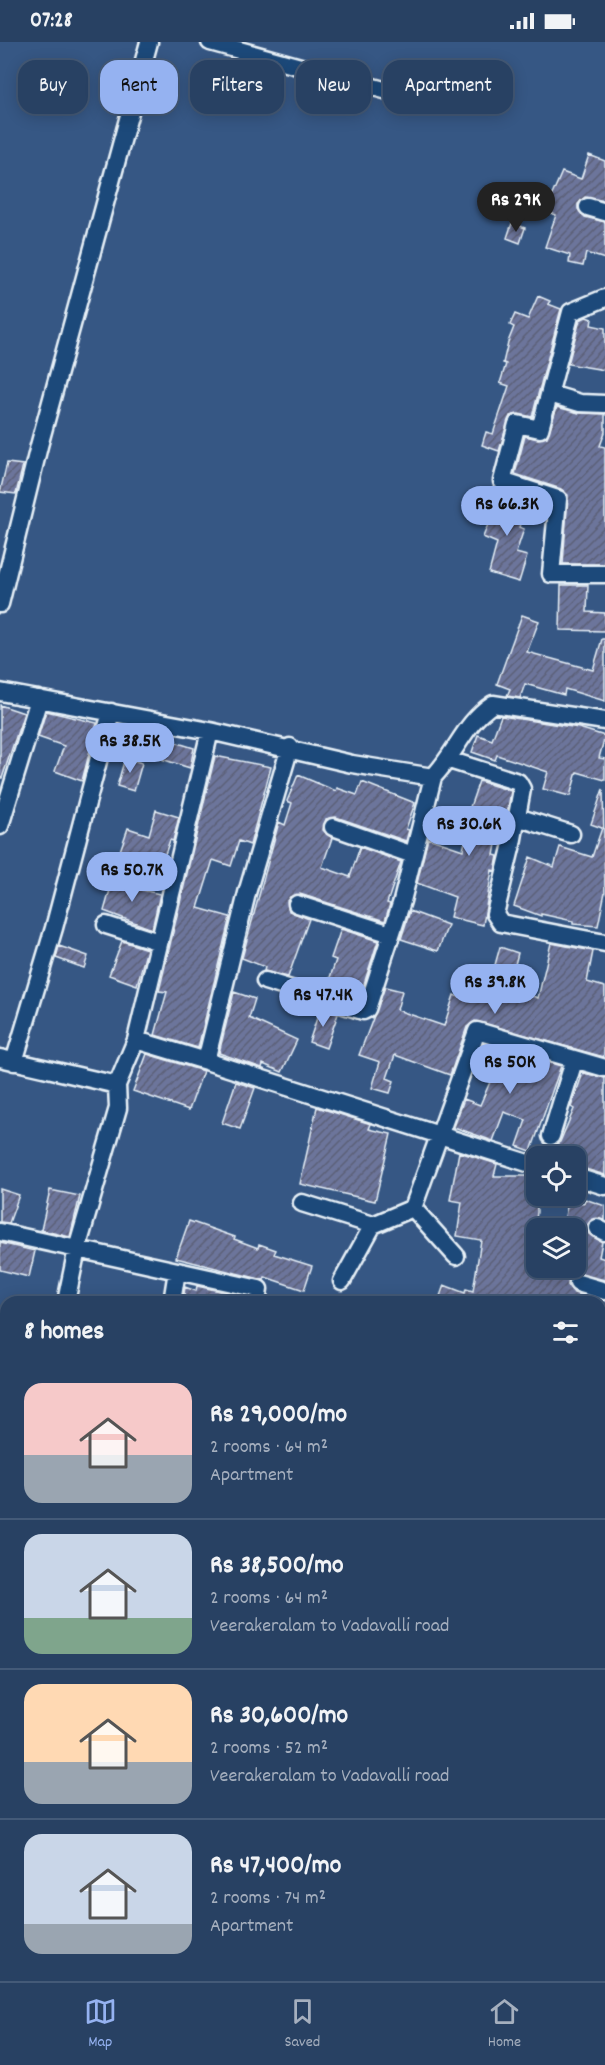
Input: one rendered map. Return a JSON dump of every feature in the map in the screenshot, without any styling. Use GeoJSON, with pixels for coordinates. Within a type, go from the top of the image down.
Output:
{"type":"FeatureCollection","features":[{"type":"Feature","properties":{"kind":"street"},"geometry":{"type":"LineString","coordinates":[[0,604],[39,446],[149,42]]}},
{"type":"Feature","properties":{"kind":"street"},"geometry":{"type":"LineString","coordinates":[[210,42],[383,90]]}},
{"type":"Feature","properties":{"kind":"street"},"geometry":{"type":"LineString","coordinates":[[588,207],[605,212]]}},
{"type":"Feature","properties":{"kind":"street"},"geometry":{"type":"LineString","coordinates":[[605,298],[571,312],[540,429],[518,424],[502,481],[558,499],[551,574],[605,574]]}},
{"type":"Feature","properties":{"kind":"street"},"geometry":{"type":"LineString","coordinates":[[550,394],[580,403],[605,404]]}},
{"type":"Feature","properties":{"kind":"street"},"geometry":{"type":"LineString","coordinates":[[0,692],[210,730],[290,747],[352,764],[433,777]]}},
{"type":"Feature","properties":{"kind":"street"},"geometry":{"type":"LineString","coordinates":[[0,825],[3,803],[39,699]]}},
{"type":"Feature","properties":{"kind":"street"},"geometry":{"type":"LineString","coordinates":[[265,981],[363,1011],[367,1009],[391,934],[433,777],[449,760],[475,716],[493,704],[605,721]]}},
{"type":"Feature","properties":{"kind":"street"},"geometry":{"type":"LineString","coordinates":[[111,712],[54,928],[7,1060],[117,1085]]}},
{"type":"Feature","properties":{"kind":"street"},"geometry":{"type":"LineString","coordinates":[[67,1296],[77,1249],[118,1108],[117,1085],[135,1040],[210,730]]}},
{"type":"Feature","properties":{"kind":"street"},"geometry":{"type":"LineString","coordinates":[[206,1061],[246,893],[290,747]]}},
{"type":"Feature","properties":{"kind":"street"},"geometry":{"type":"LineString","coordinates":[[449,760],[518,782],[522,789],[495,914],[501,923],[605,943]]}},
{"type":"Feature","properties":{"kind":"street"},"geometry":{"type":"LineString","coordinates":[[517,817],[571,834]]}},
{"type":"Feature","properties":{"kind":"street"},"geometry":{"type":"LineString","coordinates":[[333,827],[413,855]]}},
{"type":"Feature","properties":{"kind":"street"},"geometry":{"type":"LineString","coordinates":[[297,904],[391,934]]}},
{"type":"Feature","properties":{"kind":"street"},"geometry":{"type":"LineString","coordinates":[[106,925],[159,942]]}},
{"type":"Feature","properties":{"kind":"street"},"geometry":{"type":"LineString","coordinates":[[302,1203],[373,1224],[413,1208],[477,1031],[574,1061],[605,1068]]}},
{"type":"Feature","properties":{"kind":"street"},"geometry":{"type":"LineString","coordinates":[[135,1040],[439,1132],[526,1162]]}},
{"type":"Feature","properties":{"kind":"street"},"geometry":{"type":"LineString","coordinates":[[551,1136],[574,1061]]}},
{"type":"Feature","properties":{"kind":"street"},"geometry":{"type":"LineString","coordinates":[[586,1180],[605,1186]]}},
{"type":"Feature","properties":{"kind":"street"},"geometry":{"type":"LineString","coordinates":[[413,1208],[456,1256]]}},
{"type":"Feature","properties":{"kind":"street"},"geometry":{"type":"LineString","coordinates":[[342,1281],[373,1224]]}},
{"type":"Feature","properties":{"kind":"street"},"geometry":{"type":"LineString","coordinates":[[0,1232],[259,1289],[258,1296]]}},
{"type":"Feature","properties":{"kind":"street"},"geometry":{"type":"LineString","coordinates":[[173,1296],[177,1271]]}},
{"type":"Feature","properties":{"kind":"street"},"geometry":{"type":"LineString","coordinates":[[578,1283],[605,1291]]}},
{"type":"Feature","properties":{"kind":"building"},"geometry":{"type":"Polygon","coordinates":[[[589,155],[605,161],[605,201],[585,197],[578,204],[578,209],[585,217],[605,222],[605,259],[586,253],[583,266],[569,263],[570,255],[545,247],[556,215],[545,211],[562,172],[581,179],[589,155]]]}},
{"type":"Feature","properties":{"kind":"building"},"geometry":{"type":"Polygon","coordinates":[[[512,223],[525,228],[520,243],[507,238],[512,223]]]}},
{"type":"Feature","properties":{"kind":"building"},"geometry":{"type":"Polygon","coordinates":[[[538,296],[550,301],[548,304],[561,309],[532,417],[519,414],[510,416],[499,451],[482,445],[486,432],[493,434],[509,386],[500,383],[506,364],[503,363],[508,342],[514,327],[510,325],[515,314],[528,319],[538,296]]]}},
{"type":"Feature","properties":{"kind":"building"},"geometry":{"type":"Polygon","coordinates":[[[586,317],[592,319],[591,325],[605,328],[605,370],[568,364],[580,320],[586,317]]]}},
{"type":"Feature","properties":{"kind":"building"},"geometry":{"type":"Polygon","coordinates":[[[557,407],[579,413],[605,414],[605,432],[600,446],[605,447],[605,564],[563,564],[568,495],[561,489],[515,474],[525,436],[538,439],[547,437],[557,407]]]}},
{"type":"Feature","properties":{"kind":"building"},"geometry":{"type":"Polygon","coordinates":[[[7,463],[23,465],[16,494],[0,492],[7,463]]]}},
{"type":"Feature","properties":{"kind":"building"},"geometry":{"type":"Polygon","coordinates":[[[501,492],[529,501],[519,527],[524,529],[516,553],[527,556],[519,582],[489,573],[497,543],[483,537],[501,492]]]}},
{"type":"Feature","properties":{"kind":"building"},"geometry":{"type":"Polygon","coordinates":[[[561,585],[588,585],[587,612],[605,613],[605,631],[560,630],[561,585]]]}},
{"type":"Feature","properties":{"kind":"building"},"geometry":{"type":"Polygon","coordinates":[[[522,615],[539,621],[527,652],[593,670],[602,639],[605,639],[605,701],[565,689],[564,695],[525,684],[520,698],[507,696],[510,689],[497,684],[522,615]]]}},
{"type":"Feature","properties":{"kind":"building"},"geometry":{"type":"Polygon","coordinates":[[[0,705],[24,713],[2,778],[0,778],[0,705]]]}},
{"type":"Feature","properties":{"kind":"building"},"geometry":{"type":"Polygon","coordinates":[[[46,711],[97,723],[82,781],[55,771],[64,746],[38,737],[46,711]]]}},
{"type":"Feature","properties":{"kind":"building"},"geometry":{"type":"Polygon","coordinates":[[[501,716],[579,728],[605,736],[599,758],[605,759],[605,780],[577,772],[570,796],[543,789],[548,772],[497,755],[495,760],[472,752],[478,735],[492,740],[501,716]]]}},
{"type":"Feature","properties":{"kind":"building"},"geometry":{"type":"Polygon","coordinates":[[[162,738],[194,748],[190,768],[155,757],[162,738]]]}},
{"type":"Feature","properties":{"kind":"building"},"geometry":{"type":"Polygon","coordinates":[[[215,756],[271,767],[250,845],[239,841],[231,866],[213,860],[198,908],[230,917],[198,1048],[155,1035],[167,992],[159,991],[215,756]]]}},
{"type":"Feature","properties":{"kind":"building"},"geometry":{"type":"Polygon","coordinates":[[[125,758],[142,763],[134,791],[117,786],[125,758]]]}},
{"type":"Feature","properties":{"kind":"building"},"geometry":{"type":"Polygon","coordinates":[[[298,775],[336,791],[337,788],[357,795],[362,782],[415,803],[406,829],[409,830],[406,841],[336,817],[326,819],[323,830],[332,838],[322,867],[350,877],[360,847],[401,862],[387,903],[390,904],[385,921],[300,894],[290,897],[287,901],[289,911],[309,919],[288,977],[264,971],[265,967],[242,958],[279,822],[285,825],[292,803],[287,801],[298,775]]]}},
{"type":"Feature","properties":{"kind":"building"},"geometry":{"type":"Polygon","coordinates":[[[479,781],[511,791],[506,820],[501,818],[494,855],[498,856],[495,871],[492,870],[483,925],[450,917],[455,897],[417,883],[428,838],[463,850],[473,808],[470,807],[479,781]]]}},
{"type":"Feature","properties":{"kind":"building"},"geometry":{"type":"Polygon","coordinates":[[[603,789],[605,892],[598,926],[573,924],[573,921],[541,914],[541,916],[514,906],[530,857],[554,867],[560,847],[592,857],[602,828],[591,824],[603,789]]]}},
{"type":"Feature","properties":{"kind":"building"},"geometry":{"type":"Polygon","coordinates":[[[156,810],[179,817],[173,841],[170,840],[161,865],[120,851],[128,828],[149,835],[156,810]]]}},
{"type":"Feature","properties":{"kind":"building"},"geometry":{"type":"Polygon","coordinates":[[[114,876],[135,883],[133,888],[160,894],[152,929],[104,911],[114,876]]]}},
{"type":"Feature","properties":{"kind":"building"},"geometry":{"type":"Polygon","coordinates":[[[410,911],[448,925],[438,951],[401,939],[410,911]]]}},
{"type":"Feature","properties":{"kind":"building"},"geometry":{"type":"Polygon","coordinates":[[[341,929],[378,941],[359,999],[326,989],[336,960],[331,958],[341,929]]]}},
{"type":"Feature","properties":{"kind":"building"},"geometry":{"type":"Polygon","coordinates":[[[122,941],[147,949],[137,985],[109,975],[122,941]]]}},
{"type":"Feature","properties":{"kind":"building"},"geometry":{"type":"Polygon","coordinates":[[[551,943],[593,951],[587,982],[605,987],[604,1057],[475,1021],[467,1027],[450,1075],[395,1055],[387,1078],[394,1081],[390,1093],[372,1088],[380,1062],[359,1055],[385,987],[402,991],[397,1010],[444,1026],[454,995],[459,997],[463,983],[488,990],[500,947],[518,953],[509,988],[538,998],[551,943]]]}},
{"type":"Feature","properties":{"kind":"building"},"geometry":{"type":"Polygon","coordinates":[[[59,946],[88,956],[84,968],[56,958],[59,946]]]}},
{"type":"Feature","properties":{"kind":"building"},"geometry":{"type":"Polygon","coordinates":[[[234,992],[255,999],[249,1018],[297,1040],[282,1072],[263,1064],[262,1068],[219,1053],[234,992]]]}},
{"type":"Feature","properties":{"kind":"building"},"geometry":{"type":"Polygon","coordinates":[[[320,1009],[338,1014],[326,1048],[309,1042],[320,1009]]]}},
{"type":"Feature","properties":{"kind":"building"},"geometry":{"type":"Polygon","coordinates":[[[484,1044],[561,1066],[533,1146],[526,1146],[526,1149],[517,1146],[526,1120],[504,1112],[493,1141],[454,1127],[464,1099],[480,1105],[493,1075],[475,1069],[484,1044]]]}},
{"type":"Feature","properties":{"kind":"building"},"geometry":{"type":"Polygon","coordinates":[[[147,1054],[203,1071],[189,1110],[133,1091],[147,1054]]]}},
{"type":"Feature","properties":{"kind":"building"},"geometry":{"type":"Polygon","coordinates":[[[583,1073],[605,1078],[605,1175],[586,1169],[586,1146],[553,1146],[560,1142],[574,1109],[571,1107],[583,1073]]]}},
{"type":"Feature","properties":{"kind":"building"},"geometry":{"type":"Polygon","coordinates":[[[236,1082],[255,1088],[240,1129],[222,1123],[236,1082]]]}},
{"type":"Feature","properties":{"kind":"building"},"geometry":{"type":"Polygon","coordinates":[[[317,1107],[371,1124],[369,1129],[391,1134],[375,1201],[300,1184],[317,1107]]]}},
{"type":"Feature","properties":{"kind":"building"},"geometry":{"type":"Polygon","coordinates":[[[459,1152],[497,1164],[494,1176],[526,1176],[526,1206],[537,1206],[537,1212],[536,1218],[526,1218],[526,1278],[570,1278],[568,1285],[574,1293],[584,1296],[440,1296],[444,1285],[465,1293],[466,1289],[473,1291],[481,1240],[457,1236],[462,1202],[450,1200],[459,1152]]]}},
{"type":"Feature","properties":{"kind":"building"},"geometry":{"type":"Polygon","coordinates":[[[0,1189],[19,1195],[9,1223],[0,1222],[0,1189]]]}},
{"type":"Feature","properties":{"kind":"building"},"geometry":{"type":"Polygon","coordinates":[[[50,1190],[80,1196],[70,1237],[41,1230],[50,1190]]]}},
{"type":"Feature","properties":{"kind":"building"},"geometry":{"type":"Polygon","coordinates":[[[586,1199],[605,1206],[605,1220],[592,1219],[587,1228],[589,1234],[602,1242],[599,1257],[605,1259],[605,1280],[586,1275],[586,1218],[565,1218],[567,1206],[586,1206],[586,1199]]]}},
{"type":"Feature","properties":{"kind":"building"},"geometry":{"type":"Polygon","coordinates":[[[189,1221],[235,1237],[234,1239],[258,1248],[259,1244],[276,1250],[274,1254],[312,1266],[304,1290],[265,1277],[264,1280],[176,1258],[189,1221]]]}},
{"type":"Feature","properties":{"kind":"building"},"geometry":{"type":"Polygon","coordinates":[[[0,1243],[35,1251],[29,1277],[0,1270],[0,1243]]]}},
{"type":"Feature","properties":{"kind":"building"},"geometry":{"type":"Polygon","coordinates":[[[197,1286],[242,1296],[184,1296],[185,1287],[196,1291],[197,1286]]]}}]}
